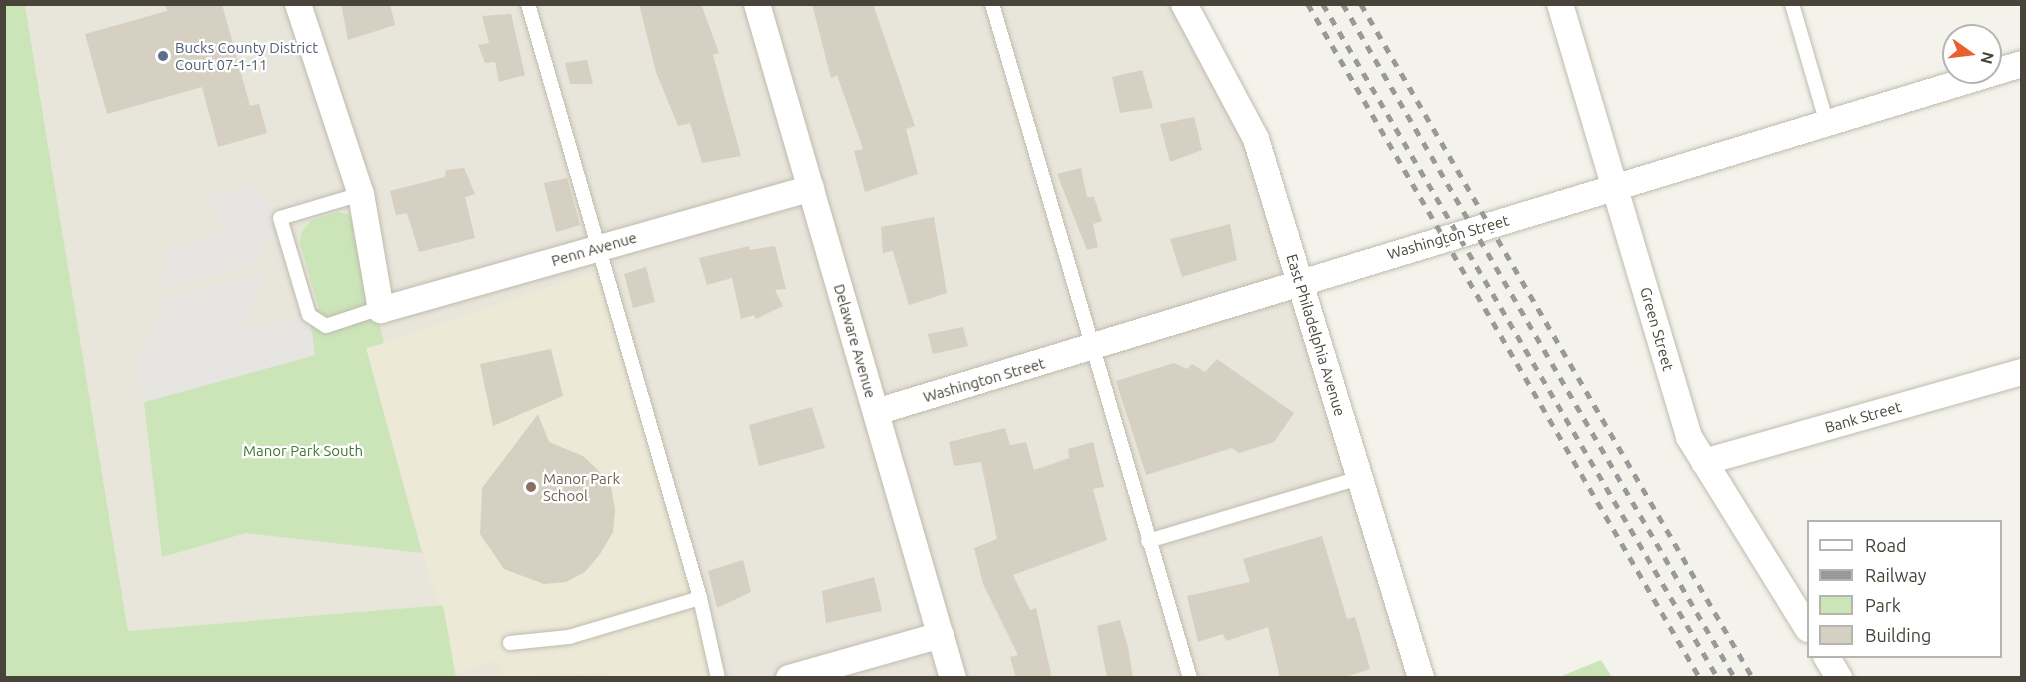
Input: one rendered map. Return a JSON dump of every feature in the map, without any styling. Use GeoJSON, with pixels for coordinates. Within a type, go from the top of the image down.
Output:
{"type":"FeatureCollection","features":[{"type":"Feature","properties":{"kind":"street"},"geometry":{"type":"LineString","coordinates":[[298,4],[361,194],[380,308]]}},
{"type":"Feature","properties":{"kind":"street","name":"Delaware Avenue"},"geometry":{"type":"LineString","coordinates":[[757,4],[953,678]]}},
{"type":"Feature","properties":{"kind":"street","name":"East Philadelphia Avenue"},"geometry":{"type":"LineString","coordinates":[[1184,4],[1256,139],[1421,678]]}},
{"type":"Feature","properties":{"kind":"street","name":"Green Street"},"geometry":{"type":"LineString","coordinates":[[1560,4],[1689,438],[1807,626]]}},
{"type":"Feature","properties":{"kind":"street","name":"Washington Street"},"geometry":{"type":"LineString","coordinates":[[876,412],[1090,349],[1300,281],[2022,64]]}},
{"type":"Feature","properties":{"kind":"street","name":"Penn Avenue"},"geometry":{"type":"LineString","coordinates":[[380,308],[811,188]]}},
{"type":"Feature","properties":{"kind":"street","name":"Bank Street"},"geometry":{"type":"LineString","coordinates":[[1704,462],[2022,372]]}},
{"type":"Feature","properties":{"kind":"street"},"geometry":{"type":"LineString","coordinates":[[789,678],[941,635]]}},
{"type":"Feature","properties":{"kind":"street"},"geometry":{"type":"LineString","coordinates":[[1827,658],[1839,678]]}},
{"type":"Feature","properties":{"kind":"lane"},"geometry":{"type":"LineString","coordinates":[[528,4],[596,248],[700,598],[718,678]]}},
{"type":"Feature","properties":{"kind":"lane"},"geometry":{"type":"LineString","coordinates":[[992,4],[1090,349],[1190,678]]}},
{"type":"Feature","properties":{"kind":"lane"},"geometry":{"type":"LineString","coordinates":[[1792,4],[1827,124]]}},
{"type":"Feature","properties":{"kind":"lane"},"geometry":{"type":"LineString","coordinates":[[361,194],[280,218],[309,315],[326,326],[380,308]]}},
{"type":"Feature","properties":{"kind":"lane"},"geometry":{"type":"LineString","coordinates":[[1148,541],[1360,478]]}},
{"type":"Feature","properties":{"kind":"lane"},"geometry":{"type":"LineString","coordinates":[[510,643],[569,637],[700,598]]}},
{"type":"Feature","properties":{"kind":"shaded area"},"geometry":{"type":"Polygon","coordinates":[[[25,5],[1178,5],[1236,95],[1420,677],[456,677],[443,605],[128,631],[25,5]]]}},
{"type":"Feature","properties":{"kind":"shaded area"},"geometry":{"type":"Polygon","coordinates":[[[255,186],[280,218],[254,264],[169,288],[161,281],[166,249],[229,231],[206,197],[255,186]]]}},
{"type":"Feature","properties":{"kind":"shaded area","name":"Manor Park School"},"geometry":{"type":"Polygon","coordinates":[[[596,271],[686,574],[711,677],[606,678],[606,673],[503,677],[497,660],[457,674],[366,348],[596,271]]]}},
{"type":"Feature","properties":{"kind":"shaded area"},"geometry":{"type":"Polygon","coordinates":[[[255,274],[263,280],[243,331],[309,315],[315,355],[144,402],[136,358],[148,355],[145,343],[169,299],[255,274]]]}},
{"type":"Feature","properties":{"kind":"green space"},"geometry":{"type":"Polygon","coordinates":[[[4,5],[25,5],[128,631],[443,605],[456,677],[5,677],[4,5]]]}},
{"type":"Feature","properties":{"kind":"green space","name":"Manor Park South"},"geometry":{"type":"Polygon","coordinates":[[[338,212],[349,215],[355,226],[384,343],[366,348],[422,553],[246,533],[162,557],[144,402],[315,355],[309,315],[319,308],[300,243],[302,231],[312,220],[338,212]]]}},
{"type":"Feature","properties":{"kind":"green space"},"geometry":{"type":"Polygon","coordinates":[[[1601,660],[1612,677],[1559,677],[1601,660]]]}},
{"type":"Feature","properties":{"kind":"building","name":"Bucks County District Court 07-1-11"},"geometry":{"type":"Polygon","coordinates":[[[165,4],[222,4],[250,106],[259,104],[267,133],[218,147],[202,87],[107,114],[85,34],[167,11],[165,4]]]}},
{"type":"Feature","properties":{"kind":"building"},"geometry":{"type":"Polygon","coordinates":[[[341,4],[390,4],[395,25],[348,40],[341,4]]]}},
{"type":"Feature","properties":{"kind":"building"},"geometry":{"type":"Polygon","coordinates":[[[639,4],[701,4],[719,53],[713,55],[741,156],[702,163],[690,123],[678,126],[656,72],[639,4]]]}},
{"type":"Feature","properties":{"kind":"building"},"geometry":{"type":"Polygon","coordinates":[[[812,4],[873,4],[915,126],[906,129],[918,174],[865,192],[854,151],[863,149],[837,75],[831,78],[812,4]]]}},
{"type":"Feature","properties":{"kind":"building"},"geometry":{"type":"Polygon","coordinates":[[[511,14],[525,75],[499,82],[495,62],[485,63],[478,45],[489,43],[482,16],[511,14]]]}},
{"type":"Feature","properties":{"kind":"building"},"geometry":{"type":"Polygon","coordinates":[[[587,60],[593,84],[570,84],[565,63],[587,60]]]}},
{"type":"Feature","properties":{"kind":"building"},"geometry":{"type":"Polygon","coordinates":[[[1142,70],[1153,108],[1120,113],[1112,77],[1142,70]]]}},
{"type":"Feature","properties":{"kind":"building"},"geometry":{"type":"Polygon","coordinates":[[[1194,117],[1202,150],[1170,162],[1160,124],[1194,117]]]}},
{"type":"Feature","properties":{"kind":"building"},"geometry":{"type":"Polygon","coordinates":[[[464,168],[475,194],[465,197],[475,238],[419,252],[407,213],[396,215],[390,191],[445,177],[446,170],[464,168]]]}},
{"type":"Feature","properties":{"kind":"building"},"geometry":{"type":"Polygon","coordinates":[[[1081,168],[1087,197],[1094,197],[1102,221],[1093,224],[1098,247],[1087,250],[1057,174],[1081,168]]]}},
{"type":"Feature","properties":{"kind":"building"},"geometry":{"type":"Polygon","coordinates":[[[567,178],[580,225],[556,232],[544,183],[567,178]]]}},
{"type":"Feature","properties":{"kind":"building"},"geometry":{"type":"Polygon","coordinates":[[[934,217],[947,293],[909,305],[893,251],[883,253],[881,227],[934,217]]]}},
{"type":"Feature","properties":{"kind":"building"},"geometry":{"type":"Polygon","coordinates":[[[1230,224],[1237,260],[1182,277],[1170,239],[1230,224]]]}},
{"type":"Feature","properties":{"kind":"building"},"geometry":{"type":"Polygon","coordinates":[[[749,246],[750,250],[775,246],[786,289],[775,290],[783,306],[756,319],[754,315],[741,319],[732,278],[707,285],[699,258],[749,246]]]}},
{"type":"Feature","properties":{"kind":"building"},"geometry":{"type":"Polygon","coordinates":[[[646,267],[655,302],[633,308],[624,274],[646,267]]]}},
{"type":"Feature","properties":{"kind":"building"},"geometry":{"type":"Polygon","coordinates":[[[963,327],[968,346],[933,354],[928,334],[963,327]]]}},
{"type":"Feature","properties":{"kind":"building"},"geometry":{"type":"Polygon","coordinates":[[[551,349],[563,396],[493,426],[480,364],[551,349]]]}},
{"type":"Feature","properties":{"kind":"building"},"geometry":{"type":"Polygon","coordinates":[[[1217,359],[1294,413],[1274,442],[1239,453],[1232,448],[1146,475],[1116,381],[1174,363],[1187,369],[1192,364],[1205,372],[1217,359]]]}},
{"type":"Feature","properties":{"kind":"building"},"geometry":{"type":"Polygon","coordinates":[[[812,407],[825,448],[759,466],[749,425],[812,407]]]}},
{"type":"Feature","properties":{"kind":"building"},"geometry":{"type":"Polygon","coordinates":[[[538,414],[549,442],[583,456],[597,469],[611,487],[615,509],[613,532],[600,554],[585,572],[566,582],[544,584],[504,569],[480,534],[482,488],[538,414]]]}},
{"type":"Feature","properties":{"kind":"building"},"geometry":{"type":"Polygon","coordinates":[[[1005,428],[1010,445],[1026,442],[1034,470],[1069,458],[1068,449],[1093,442],[1104,487],[1093,489],[1107,540],[1013,575],[1030,610],[1036,608],[1052,678],[1016,678],[1010,657],[1018,655],[983,584],[974,548],[997,539],[981,462],[954,466],[949,442],[1005,428]]]}},
{"type":"Feature","properties":{"kind":"building"},"geometry":{"type":"Polygon","coordinates":[[[1322,536],[1347,619],[1355,617],[1370,669],[1342,678],[1280,678],[1268,627],[1226,641],[1223,634],[1198,642],[1187,596],[1250,582],[1243,559],[1322,536]]]}},
{"type":"Feature","properties":{"kind":"building"},"geometry":{"type":"Polygon","coordinates":[[[743,560],[751,592],[717,608],[708,571],[743,560]]]}},
{"type":"Feature","properties":{"kind":"building"},"geometry":{"type":"Polygon","coordinates":[[[874,577],[882,611],[826,623],[822,591],[874,577]]]}},
{"type":"Feature","properties":{"kind":"building"},"geometry":{"type":"Polygon","coordinates":[[[1120,620],[1128,647],[1133,678],[1107,678],[1097,626],[1120,620]]]}},
{"type":"Feature","properties":{"kind":"railway"},"geometry":{"type":"LineString","coordinates":[[1308,4],[1700,678]]}},
{"type":"Feature","properties":{"kind":"railway"},"geometry":{"type":"LineString","coordinates":[[1323,4],[1718,678]]}},
{"type":"Feature","properties":{"kind":"railway"},"geometry":{"type":"LineString","coordinates":[[1343,4],[1735,678]]}},
{"type":"Feature","properties":{"kind":"railway"},"geometry":{"type":"LineString","coordinates":[[1361,4],[1753,678]]}},
{"type":"Feature","properties":{"kind":"place","name":"Bucks County District Court 07-1-11"},"geometry":{"type":"Point","coordinates":[163,56]}},
{"type":"Feature","properties":{"kind":"place","name":"Manor Park School"},"geometry":{"type":"Point","coordinates":[531,487]}}]}
